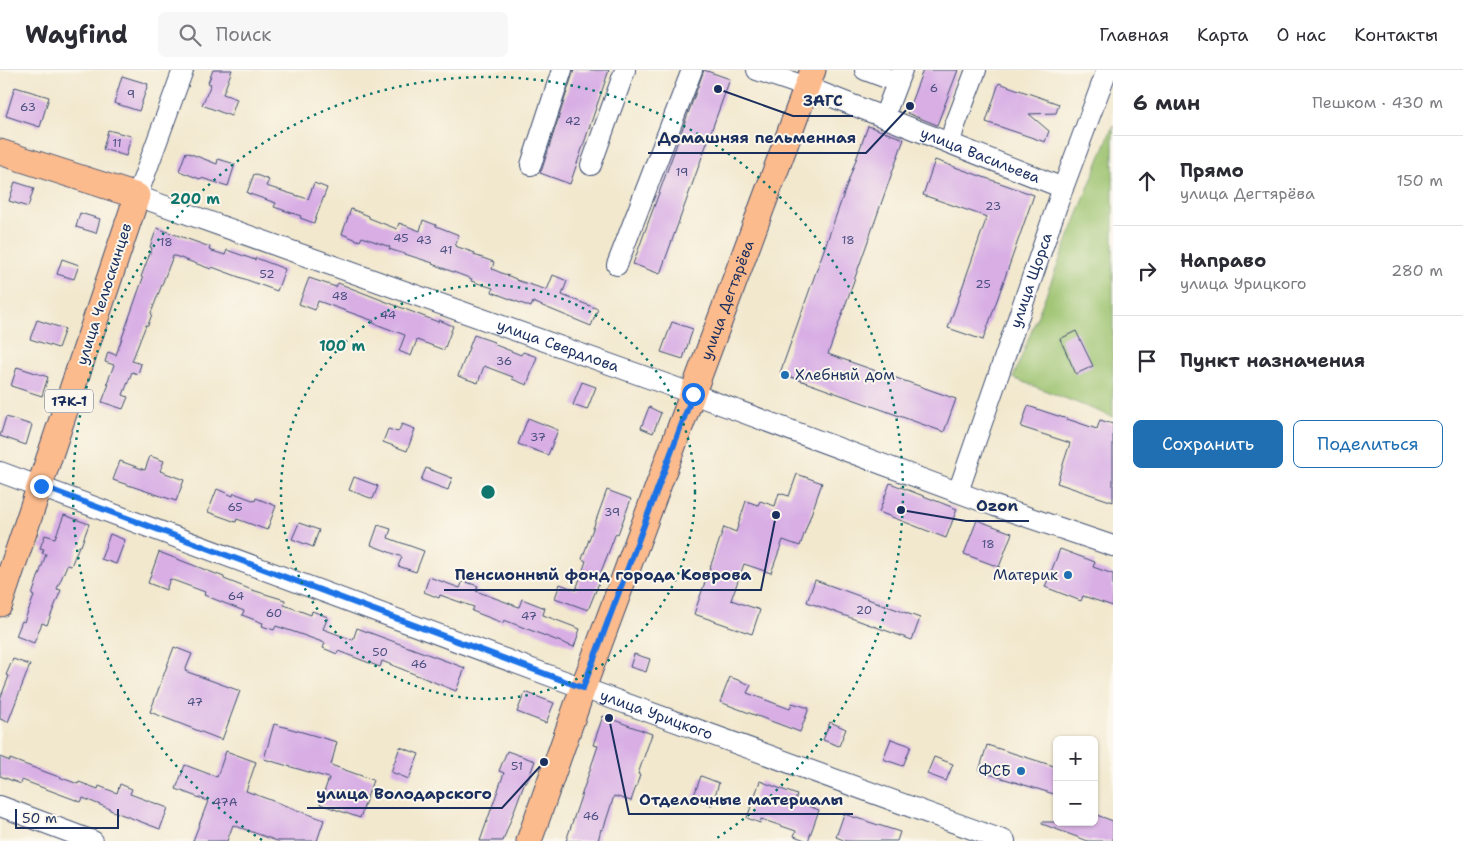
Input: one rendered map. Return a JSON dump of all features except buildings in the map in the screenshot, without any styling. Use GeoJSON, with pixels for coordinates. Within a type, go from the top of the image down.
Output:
{"type":"FeatureCollection","features":[{"type":"Feature","properties":{"kind":"main road","name":"улица Дегтярёва"},"geometry":{"type":"LineString","coordinates":[[529,841],[583,688],[810,79]]}},
{"type":"Feature","properties":{"kind":"main road","name":"улица Свердлова"},"geometry":{"type":"LineString","coordinates":[[0,152],[137,196]]}},
{"type":"Feature","properties":{"kind":"main road","name":"улица Челюскинцев"},"geometry":{"type":"LineString","coordinates":[[0,604],[137,196]]}},
{"type":"Feature","properties":{"kind":"street","name":"улица Челюскинцев"},"geometry":{"type":"LineString","coordinates":[[137,196],[184,70]]}},
{"type":"Feature","properties":{"kind":"street"},"geometry":{"type":"LineString","coordinates":[[532,165],[562,70]]}},
{"type":"Feature","properties":{"kind":"street"},"geometry":{"type":"LineString","coordinates":[[591,165],[625,70]]}},
{"type":"Feature","properties":{"kind":"street"},"geometry":{"type":"LineString","coordinates":[[617,264],[692,70]]}},
{"type":"Feature","properties":{"kind":"street","name":"улица Васильева"},"geometry":{"type":"LineString","coordinates":[[757,70],[810,79],[884,117],[1063,188]]}},
{"type":"Feature","properties":{"kind":"street"},"geometry":{"type":"LineString","coordinates":[[864,70],[900,76],[884,117]]}},
{"type":"Feature","properties":{"kind":"street"},"geometry":{"type":"LineString","coordinates":[[950,143],[976,70]]}},
{"type":"Feature","properties":{"kind":"street","name":"улица Щорса"},"geometry":{"type":"LineString","coordinates":[[958,492],[1063,188],[1107,70]]}},
{"type":"Feature","properties":{"kind":"street","name":"улица Свердлова"},"geometry":{"type":"LineString","coordinates":[[137,196],[1113,546]]}},
{"type":"Feature","properties":{"kind":"street","name":"улица Урицкого"},"geometry":{"type":"LineString","coordinates":[[0,472],[583,688],[1006,841]]}},
{"type":"Feature","properties":{"kind":"street"},"geometry":{"type":"LineString","coordinates":[[0,806],[93,841]]}},
{"type":"Feature","properties":{"kind":"green space"},"geometry":{"type":"Polygon","coordinates":[[[1113,125],[1113,417],[1013,378],[1113,125]]]}},
{"type":"Feature","properties":{"kind":"place","name":"ЗАГС"},"geometry":{"type":"Point","coordinates":[718,89]}},
{"type":"Feature","properties":{"kind":"place","name":"Домашняя пельменная"},"geometry":{"type":"Point","coordinates":[910,106]}},
{"type":"Feature","properties":{"kind":"place","name":"Хлебный дом"},"geometry":{"type":"Point","coordinates":[785,375]}},
{"type":"Feature","properties":{"kind":"place","name":"Ozon"},"geometry":{"type":"Point","coordinates":[901,510]}},
{"type":"Feature","properties":{"kind":"place","name":"Пенсионный фонд города Коврова"},"geometry":{"type":"Point","coordinates":[776,515]}},
{"type":"Feature","properties":{"kind":"place","name":"Материк"},"geometry":{"type":"Point","coordinates":[1068,575]}},
{"type":"Feature","properties":{"kind":"place","name":"Отделочные материалы"},"geometry":{"type":"Point","coordinates":[609,718]}},
{"type":"Feature","properties":{"kind":"place","name":"улица Володарского"},"geometry":{"type":"Point","coordinates":[544,762]}},
{"type":"Feature","properties":{"kind":"place","name":"ФСБ"},"geometry":{"type":"Point","coordinates":[1021,771]}},
{"type":"Feature","properties":{"kind":"route"},"geometry":{"type":"LineString","coordinates":[[41,486],[583,688],[693,394]]}}]}
